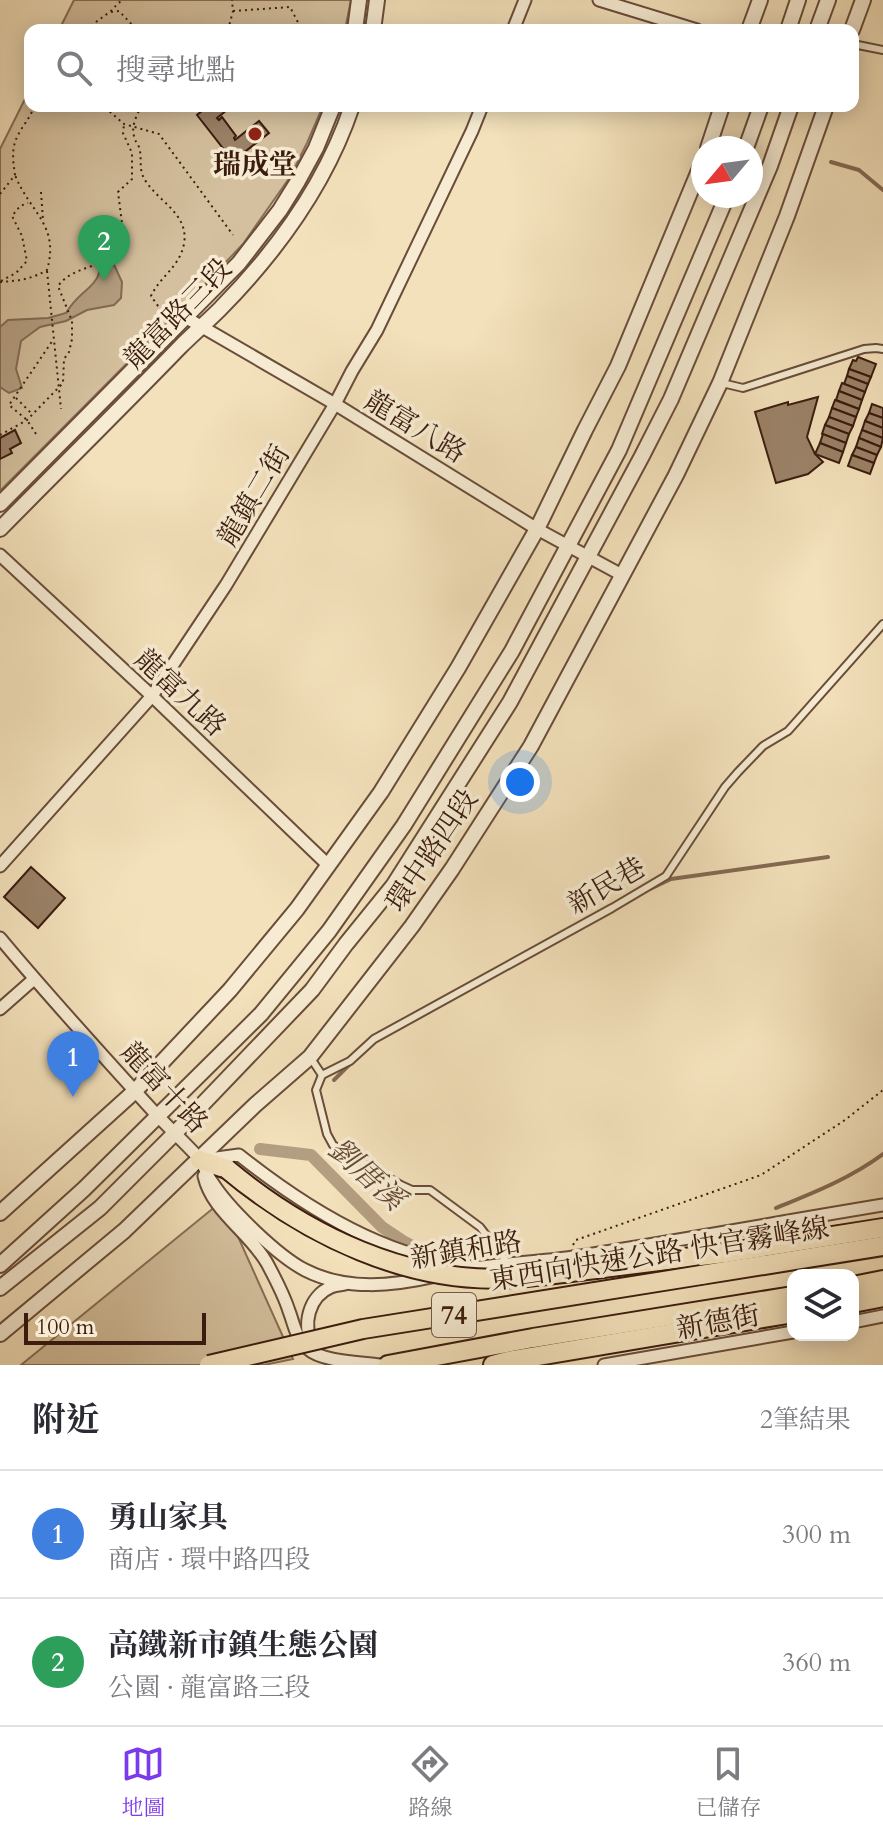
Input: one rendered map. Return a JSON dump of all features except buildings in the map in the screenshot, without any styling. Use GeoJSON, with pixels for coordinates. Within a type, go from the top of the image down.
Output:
{"type":"FeatureCollection","features":[{"type":"Feature","properties":{"kind":"highway"},"geometry":{"type":"LineString","coordinates":[[200,1160],[227,1169],[258,1195],[319,1232],[396,1264],[481,1278],[512,1278],[725,1253],[883,1228]]}},
{"type":"Feature","properties":{"kind":"highway","name":"東西向快速公路 快官霧峰線"},"geometry":{"type":"LineString","coordinates":[[209,1365],[363,1329],[883,1246]]}},
{"type":"Feature","properties":{"kind":"highway"},"geometry":{"type":"LineString","coordinates":[[859,1285],[883,1280]]}},
{"type":"Feature","properties":{"kind":"highway","name":"74"},"geometry":{"type":"LineString","coordinates":[[388,1365],[787,1297]]}},
{"type":"Feature","properties":{"kind":"highway"},"geometry":{"type":"LineString","coordinates":[[859,1302],[883,1297]]}},
{"type":"Feature","properties":{"kind":"highway"},"geometry":{"type":"LineString","coordinates":[[493,1365],[787,1314]]}},
{"type":"Feature","properties":{"kind":"street"},"geometry":{"type":"LineString","coordinates":[[356,24],[359,0]]}},
{"type":"Feature","properties":{"kind":"street"},"geometry":{"type":"LineString","coordinates":[[374,24],[377,0]]}},
{"type":"Feature","properties":{"kind":"street"},"geometry":{"type":"LineString","coordinates":[[515,24],[525,0]]}},
{"type":"Feature","properties":{"kind":"street"},"geometry":{"type":"LineString","coordinates":[[599,0],[677,24]]}},
{"type":"Feature","properties":{"kind":"street"},"geometry":{"type":"LineString","coordinates":[[751,24],[760,0]]}},
{"type":"Feature","properties":{"kind":"street"},"geometry":{"type":"LineString","coordinates":[[790,24],[798,0]]}},
{"type":"Feature","properties":{"kind":"street"},"geometry":{"type":"LineString","coordinates":[[819,24],[828,0]]}},
{"type":"Feature","properties":{"kind":"street"},"geometry":{"type":"LineString","coordinates":[[854,24],[863,0]]}},
{"type":"Feature","properties":{"kind":"street","name":"龍富路三段"},"geometry":{"type":"LineString","coordinates":[[0,504],[239,263],[280,210],[316,148],[331,112]]}},
{"type":"Feature","properties":{"kind":"street","name":"龍富路三段"},"geometry":{"type":"LineString","coordinates":[[0,529],[257,268],[293,222],[325,169],[350,112]]}},
{"type":"Feature","properties":{"kind":"street","name":"龍鎮二街"},"geometry":{"type":"LineString","coordinates":[[0,866],[152,696],[226,585],[377,330],[480,112]]}},
{"type":"Feature","properties":{"kind":"street"},"geometry":{"type":"LineString","coordinates":[[712,136],[720,112]]}},
{"type":"Feature","properties":{"kind":"street"},"geometry":{"type":"LineString","coordinates":[[750,136],[759,112]]}},
{"type":"Feature","properties":{"kind":"street","name":"環中路四段"},"geometry":{"type":"LineString","coordinates":[[0,1288],[100,1208],[175,1133],[312,990],[393,886],[510,702],[671,399],[770,166],[789,112]]}},
{"type":"Feature","properties":{"kind":"street","name":"環中路四段"},"geometry":{"type":"LineString","coordinates":[[0,1334],[124,1231],[255,1105],[310,1057],[412,926],[452,869],[531,746],[676,475],[720,383],[787,216],[824,112]]}},
{"type":"Feature","properties":{"kind":"street"},"geometry":{"type":"LineString","coordinates":[[0,1213],[135,1091],[238,981],[297,909],[381,792],[458,668],[537,529],[618,366],[691,190]]}},
{"type":"Feature","properties":{"kind":"street","name":"環中路四段"},"geometry":{"type":"LineString","coordinates":[[0,1265],[84,1189],[261,1014],[329,931],[404,825],[512,651],[619,450],[722,208]]}},
{"type":"Feature","properties":{"kind":"street","name":"龍富八路"},"geometry":{"type":"LineString","coordinates":[[185,317],[335,404],[537,529],[622,575]]}},
{"type":"Feature","properties":{"kind":"street","name":"龍富九路"},"geometry":{"type":"LineString","coordinates":[[0,555],[328,865]]}},
{"type":"Feature","properties":{"kind":"street","name":"龍富十路"},"geometry":{"type":"LineString","coordinates":[[0,938],[200,1160]]}},
{"type":"Feature","properties":{"kind":"street"},"geometry":{"type":"LineString","coordinates":[[0,1009],[34,979]]}},
{"type":"Feature","properties":{"kind":"street"},"geometry":{"type":"LineString","coordinates":[[380,1365],[329,1358],[306,1348],[298,1338],[267,1263],[252,1240],[207,1190],[200,1160],[239,1155],[273,1182],[334,1220],[403,1253],[439,1262],[480,1266]]}},
{"type":"Feature","properties":{"kind":"street","name":"新鎮和路"},"geometry":{"type":"LineString","coordinates":[[200,1160],[212,1183],[268,1243],[303,1269],[317,1276],[350,1284],[398,1285],[480,1266],[570,1258],[883,1205]]}},
{"type":"Feature","properties":{"kind":"street"},"geometry":{"type":"LineString","coordinates":[[329,1358],[309,1338],[309,1313],[331,1287],[350,1284]]}},
{"type":"Feature","properties":{"kind":"street"},"geometry":{"type":"LineString","coordinates":[[859,1321],[883,1316]]}},
{"type":"Feature","properties":{"kind":"street","name":"新德街"},"geometry":{"type":"LineString","coordinates":[[604,1365],[787,1333]]}},
{"type":"Feature","properties":{"kind":"lane"},"geometry":{"type":"LineString","coordinates":[[859,45],[883,50]]}},
{"type":"Feature","properties":{"kind":"lane"},"geometry":{"type":"LineString","coordinates":[[720,383],[743,388],[864,349],[883,349]]}},
{"type":"Feature","properties":{"kind":"lane","name":"新民巷"},"geometry":{"type":"LineString","coordinates":[[322,1075],[350,1061],[374,1039],[666,876],[725,787],[763,746],[788,731],[883,624]]}},
{"type":"Feature","properties":{"kind":"lane"},"geometry":{"type":"LineString","coordinates":[[310,1057],[322,1075],[316,1090],[327,1134],[333,1145],[401,1185],[412,1190],[430,1190],[480,1227],[509,1265]]}},
{"type":"Feature","properties":{"kind":"path"},"geometry":{"type":"LineString","coordinates":[[109,13],[117,2],[123,0]]}},
{"type":"Feature","properties":{"kind":"path"},"geometry":{"type":"LineString","coordinates":[[230,24],[232,0]]}},
{"type":"Feature","properties":{"kind":"path"},"geometry":{"type":"LineString","coordinates":[[233,11],[290,7],[299,24]]}},
{"type":"Feature","properties":{"kind":"path"},"geometry":{"type":"LineString","coordinates":[[94,24],[109,13],[119,11],[131,24]]}},
{"type":"Feature","properties":{"kind":"path"},"geometry":{"type":"LineString","coordinates":[[33,112],[16,138],[12,152],[15,175],[50,237],[52,254],[47,270],[61,409]]}},
{"type":"Feature","properties":{"kind":"path"},"geometry":{"type":"LineString","coordinates":[[110,112],[124,124],[159,134],[233,235]]}},
{"type":"Feature","properties":{"kind":"path"},"geometry":{"type":"LineString","coordinates":[[139,112],[133,127],[140,150],[140,168],[146,183],[182,222],[184,243],[174,269],[158,282],[151,296],[165,316]]}},
{"type":"Feature","properties":{"kind":"path"},"geometry":{"type":"LineString","coordinates":[[0,435],[27,420],[63,383],[64,359],[72,339],[72,321],[58,286],[65,277],[118,256],[125,247],[118,192],[132,179],[132,153],[123,133],[124,124]]}},
{"type":"Feature","properties":{"kind":"path"},"geometry":{"type":"LineString","coordinates":[[0,194],[15,175]]}},
{"type":"Feature","properties":{"kind":"path"},"geometry":{"type":"LineString","coordinates":[[41,192],[43,222]]}},
{"type":"Feature","properties":{"kind":"path"},"geometry":{"type":"LineString","coordinates":[[0,282],[16,273],[27,261],[22,236],[12,216],[28,202]]}},
{"type":"Feature","properties":{"kind":"path"},"geometry":{"type":"LineString","coordinates":[[0,282],[19,281],[47,270]]}},
{"type":"Feature","properties":{"kind":"path"},"geometry":{"type":"LineString","coordinates":[[36,434],[27,420],[9,405],[54,338]]}},
{"type":"Feature","properties":{"kind":"path"},"geometry":{"type":"LineString","coordinates":[[15,397],[32,414]]}},
{"type":"Feature","properties":{"kind":"path"},"geometry":{"type":"LineString","coordinates":[[570,1258],[576,1240],[761,1175],[845,1120],[883,1090]]}},
{"type":"Feature","properties":{"kind":"shaded area"},"geometry":{"type":"Polygon","coordinates":[[[74,0],[351,0],[346,24],[62,24],[74,0]]]}},
{"type":"Feature","properties":{"kind":"shaded area"},"geometry":{"type":"Polygon","coordinates":[[[24,101],[24,112],[320,112],[290,177],[243,244],[0,491],[0,149],[24,101]]]}},
{"type":"Feature","properties":{"kind":"shaded area"},"geometry":{"type":"Polygon","coordinates":[[[104,243],[122,282],[121,298],[114,305],[87,310],[66,321],[40,327],[21,341],[16,369],[22,388],[9,393],[0,387],[0,327],[8,320],[48,318],[66,313],[96,280],[104,243]]]}},
{"type":"Feature","properties":{"kind":"shaded area"},"geometry":{"type":"Polygon","coordinates":[[[222,1201],[293,1359],[264,1365],[21,1365],[222,1201]]]}},
{"type":"Feature","properties":{"kind":"waterway"},"geometry":{"type":"LineString","coordinates":[[831,162],[859,170],[883,190]]}},
{"type":"Feature","properties":{"kind":"waterway"},"geometry":{"type":"LineString","coordinates":[[650,889],[671,879],[828,857]]}},
{"type":"Feature","properties":{"kind":"waterway"},"geometry":{"type":"LineString","coordinates":[[334,1080],[353,1061]]}},
{"type":"Feature","properties":{"kind":"waterway","name":"劉厝溪"},"geometry":{"type":"LineString","coordinates":[[260,1149],[311,1155],[382,1227],[433,1257]]}},
{"type":"Feature","properties":{"kind":"waterway","name":"劉厝溪"},"geometry":{"type":"LineString","coordinates":[[776,1208],[845,1178],[883,1154]]}},
{"type":"Feature","properties":{"kind":"place","name":"瑞成堂"},"geometry":{"type":"Point","coordinates":[255,134]}},
{"type":"Feature","properties":{"kind":"place","name":"高鐵新市鎮生態公園"},"geometry":{"type":"Point","coordinates":[104,281]}},
{"type":"Feature","properties":{"kind":"place","name":"勇山家具"},"geometry":{"type":"Point","coordinates":[73,1097]}}]}
